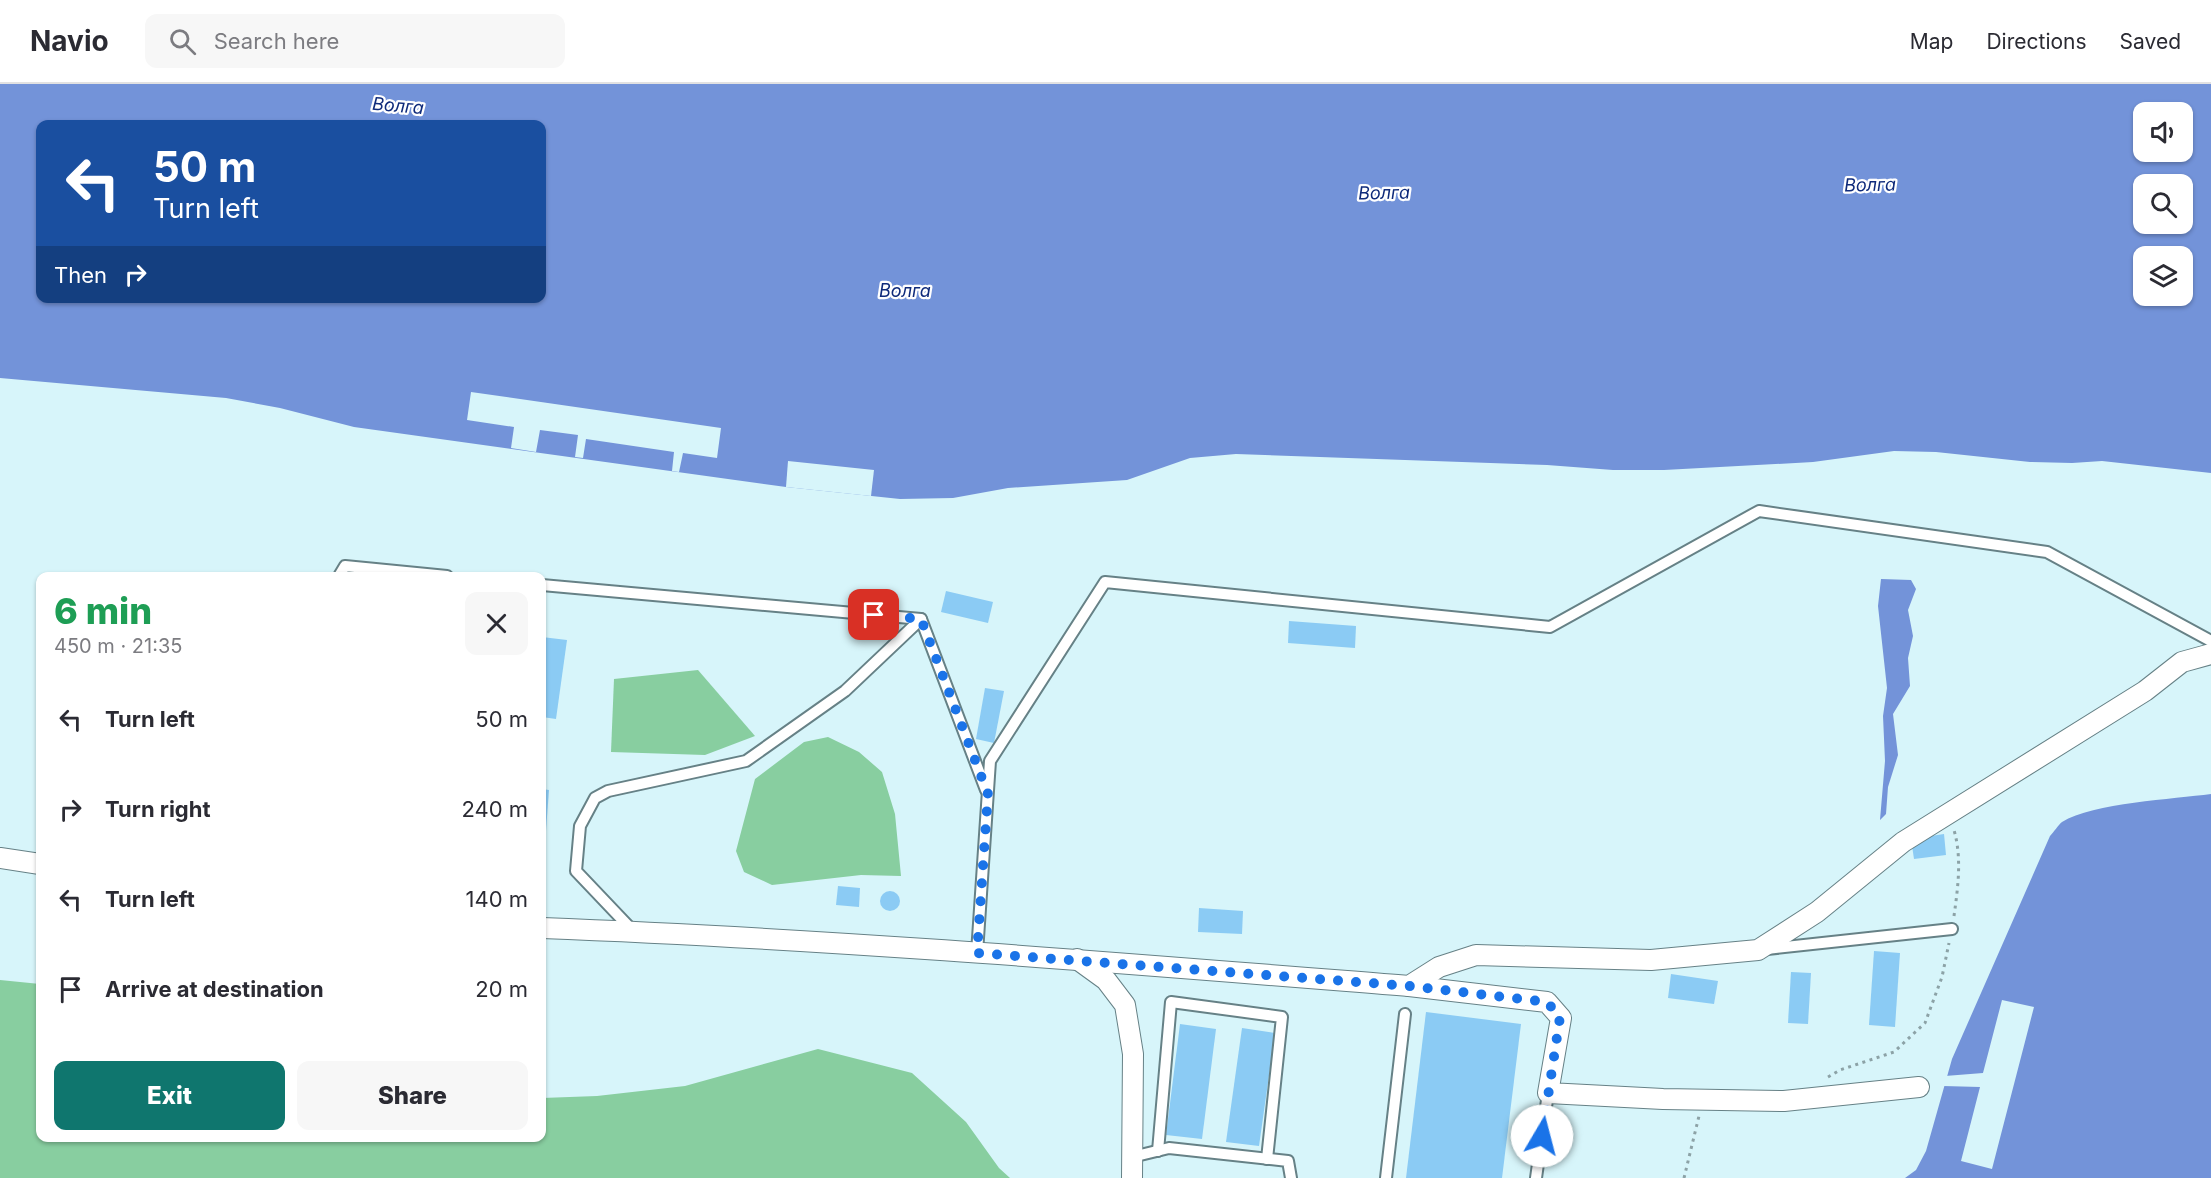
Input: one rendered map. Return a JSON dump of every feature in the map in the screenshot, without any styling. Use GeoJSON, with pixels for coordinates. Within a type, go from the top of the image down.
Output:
{"type":"FeatureCollection","features":[{"type":"Feature","properties":{"kind":"street"},"geometry":{"type":"LineString","coordinates":[[1409,986],[1439,967],[1476,956],[1652,960],[1758,950],[1817,912],[1903,842],[2145,691],[2182,662],[2211,654]]}},
{"type":"Feature","properties":{"kind":"street"},"geometry":{"type":"LineString","coordinates":[[0,858],[36,863]]}},
{"type":"Feature","properties":{"kind":"street"},"geometry":{"type":"LineString","coordinates":[[546,928],[1077,959],[1409,986],[1547,1002],[1560,1017],[1548,1093],[1784,1101],[1919,1087]]}},
{"type":"Feature","properties":{"kind":"street"},"geometry":{"type":"LineString","coordinates":[[1077,959],[1106,980],[1125,1005],[1133,1054],[1132,1178]]}},
{"type":"Feature","properties":{"kind":"lane"},"geometry":{"type":"LineString","coordinates":[[977,953],[990,761],[1105,582],[1550,627],[1759,511],[2047,552],[2211,641]]}},
{"type":"Feature","properties":{"kind":"lane"},"geometry":{"type":"LineString","coordinates":[[341,572],[345,566],[406,572]]}},
{"type":"Feature","properties":{"kind":"lane"},"geometry":{"type":"LineString","coordinates":[[546,585],[921,619]]}},
{"type":"Feature","properties":{"kind":"lane"},"geometry":{"type":"LineString","coordinates":[[921,619],[988,794]]}},
{"type":"Feature","properties":{"kind":"lane"},"geometry":{"type":"LineString","coordinates":[[634,932],[576,871],[579,826],[595,798],[608,790],[746,761],[845,691],[921,619]]}},
{"type":"Feature","properties":{"kind":"lane"},"geometry":{"type":"LineString","coordinates":[[1758,950],[1952,929]]}},
{"type":"Feature","properties":{"kind":"lane"},"geometry":{"type":"LineString","coordinates":[[1158,1151],[1171,1002],[1282,1017],[1267,1159]]}},
{"type":"Feature","properties":{"kind":"lane"},"geometry":{"type":"LineString","coordinates":[[1386,1178],[1405,1014]]}},
{"type":"Feature","properties":{"kind":"lane"},"geometry":{"type":"LineString","coordinates":[[1536,1178],[1548,1093]]}},
{"type":"Feature","properties":{"kind":"lane"},"geometry":{"type":"LineString","coordinates":[[1132,1157],[1169,1148],[1288,1161],[1291,1178]]}},
{"type":"Feature","properties":{"kind":"path"},"geometry":{"type":"LineString","coordinates":[[1821,1081],[1840,1070],[1894,1052],[1925,1023],[1942,977],[1958,888],[1959,847],[1949,813]]}},
{"type":"Feature","properties":{"kind":"path"},"geometry":{"type":"LineString","coordinates":[[1684,1178],[1703,1100]]}},
{"type":"Feature","properties":{"kind":"green space"},"geometry":{"type":"Polygon","coordinates":[[[698,670],[755,736],[705,755],[611,752],[614,679],[698,670]]]}},
{"type":"Feature","properties":{"kind":"green space"},"geometry":{"type":"Polygon","coordinates":[[[828,737],[859,752],[882,772],[895,814],[901,876],[861,875],[772,885],[744,872],[736,851],[755,779],[804,742],[828,737]]]}},
{"type":"Feature","properties":{"kind":"green space"},"geometry":{"type":"Polygon","coordinates":[[[0,980],[36,984],[36,1142],[546,1142],[546,1098],[597,1096],[685,1086],[818,1049],[912,1073],[966,1122],[999,1168],[1010,1178],[0,1178],[0,980]]]}},
{"type":"Feature","properties":{"kind":"water","name":"Волга"},"geometry":{"type":"Polygon","coordinates":[[[0,84],[2211,84],[2211,473],[2102,461],[2030,462],[1936,452],[1894,451],[1813,462],[1664,470],[1613,470],[1547,465],[1236,454],[1190,458],[1127,480],[1008,488],[953,498],[900,499],[786,487],[354,427],[280,408],[226,398],[0,378],[0,84]]]}},
{"type":"Feature","properties":{"kind":"water"},"geometry":{"type":"Polygon","coordinates":[[[1881,579],[1911,580],[1916,589],[1908,610],[1913,636],[1908,658],[1910,686],[1893,714],[1898,755],[1888,787],[1886,814],[1880,820],[1885,761],[1883,716],[1887,688],[1878,606],[1881,579]]]}},
{"type":"Feature","properties":{"kind":"water"},"geometry":{"type":"Polygon","coordinates":[[[2211,794],[2211,1178],[1905,1178],[1916,1170],[1926,1151],[1952,1059],[2050,836],[2062,822],[2093,810],[2211,794]]]}},
{"type":"Feature","properties":{"kind":"pier"},"geometry":{"type":"Polygon","coordinates":[[[471,392],[721,428],[717,458],[683,453],[679,472],[672,471],[674,452],[586,439],[583,458],[575,457],[578,435],[540,430],[536,452],[511,448],[514,427],[467,420],[471,392]]]}},
{"type":"Feature","properties":{"kind":"pier"},"geometry":{"type":"Polygon","coordinates":[[[788,461],[874,470],[871,496],[786,487],[788,461]]]}},
{"type":"Feature","properties":{"kind":"pier"},"geometry":{"type":"Polygon","coordinates":[[[2002,1000],[2034,1007],[1992,1169],[1961,1161],[1980,1087],[1943,1086],[1945,1076],[1983,1073],[2002,1000]]]}},
{"type":"Feature","properties":{"kind":"building"},"geometry":{"type":"Polygon","coordinates":[[[946,591],[993,602],[988,623],[941,612],[946,591]]]}},
{"type":"Feature","properties":{"kind":"building"},"geometry":{"type":"Polygon","coordinates":[[[1289,621],[1356,626],[1355,648],[1288,643],[1289,621]]]}},
{"type":"Feature","properties":{"kind":"building"},"geometry":{"type":"Polygon","coordinates":[[[546,637],[567,640],[556,719],[546,718],[546,637]]]}},
{"type":"Feature","properties":{"kind":"building"},"geometry":{"type":"Polygon","coordinates":[[[985,688],[1004,691],[994,743],[976,739],[985,688]]]}},
{"type":"Feature","properties":{"kind":"building"},"geometry":{"type":"Polygon","coordinates":[[[546,790],[549,790],[546,830],[546,790]]]}},
{"type":"Feature","properties":{"kind":"building"},"geometry":{"type":"Polygon","coordinates":[[[1944,834],[1946,855],[1914,859],[1911,839],[1944,834]]]}},
{"type":"Feature","properties":{"kind":"building"},"geometry":{"type":"Polygon","coordinates":[[[838,886],[860,888],[859,907],[836,905],[838,886]]]}},
{"type":"Feature","properties":{"kind":"building"},"geometry":{"type":"Polygon","coordinates":[[[890,891],[897,894],[900,901],[897,908],[890,911],[883,908],[880,901],[883,894],[890,891]]]}},
{"type":"Feature","properties":{"kind":"building"},"geometry":{"type":"Polygon","coordinates":[[[1199,908],[1243,911],[1242,934],[1198,932],[1199,908]]]}},
{"type":"Feature","properties":{"kind":"building"},"geometry":{"type":"Polygon","coordinates":[[[1874,951],[1900,953],[1895,1027],[1869,1025],[1874,951]]]}},
{"type":"Feature","properties":{"kind":"building"},"geometry":{"type":"Polygon","coordinates":[[[1791,972],[1811,973],[1808,1024],[1788,1023],[1791,972]]]}},
{"type":"Feature","properties":{"kind":"building"},"geometry":{"type":"Polygon","coordinates":[[[1671,974],[1718,981],[1714,1004],[1668,998],[1671,974]]]}},
{"type":"Feature","properties":{"kind":"building"},"geometry":{"type":"Polygon","coordinates":[[[1426,1012],[1521,1024],[1502,1178],[1406,1178],[1426,1012]]]}},
{"type":"Feature","properties":{"kind":"building"},"geometry":{"type":"Polygon","coordinates":[[[1180,1024],[1216,1029],[1202,1139],[1166,1135],[1180,1024]]]}},
{"type":"Feature","properties":{"kind":"building"},"geometry":{"type":"Polygon","coordinates":[[[1242,1028],[1275,1033],[1259,1146],[1226,1142],[1242,1028]]]}},
{"type":"Feature","properties":{"kind":"route"},"geometry":{"type":"LineString","coordinates":[[874,615],[921,619],[988,794],[977,953],[1409,986],[1547,1002],[1560,1017],[1542,1136]]}}]}
